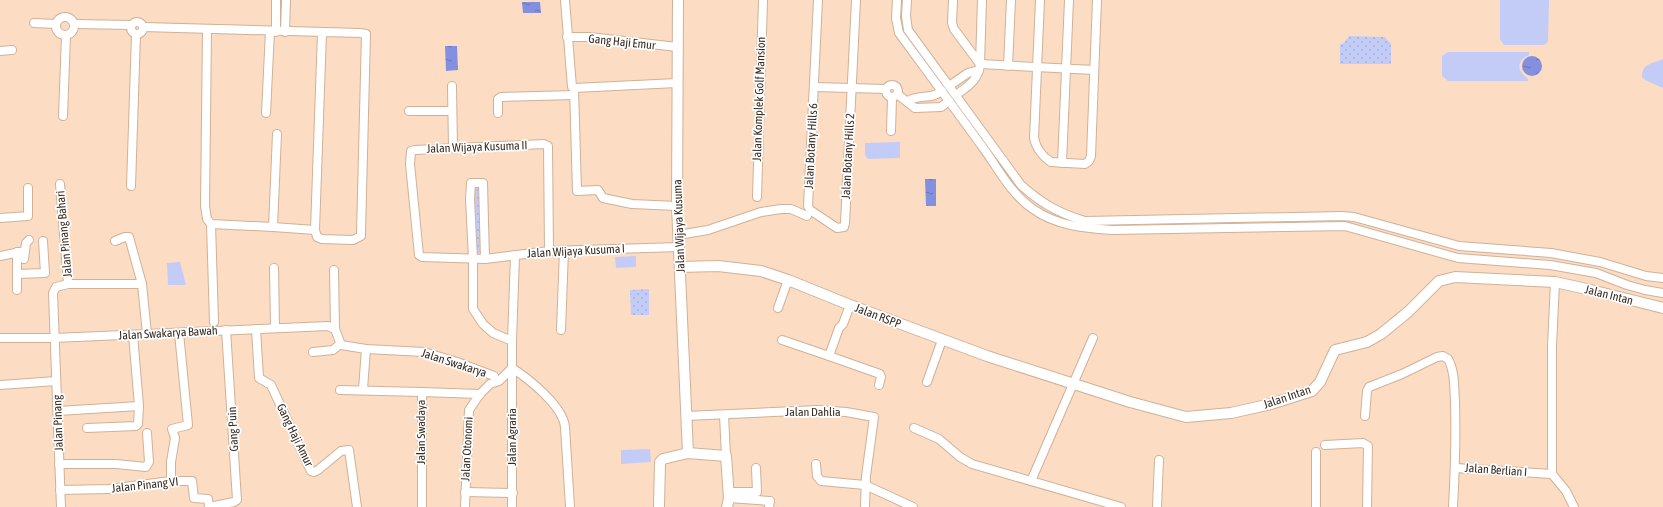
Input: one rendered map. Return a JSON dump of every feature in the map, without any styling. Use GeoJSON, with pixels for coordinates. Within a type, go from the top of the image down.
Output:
{"type":"FeatureCollection","features":[{"type":"Feature","properties":{"kind":"street"},"geometry":{"type":"LineString","coordinates":[[266,113],[276,0]]}},
{"type":"Feature","properties":{"kind":"street"},"geometry":{"type":"LineString","coordinates":[[286,0],[286,32]]}},
{"type":"Feature","properties":{"kind":"street"},"geometry":{"type":"LineString","coordinates":[[565,0],[567,37],[572,87],[574,92],[577,190],[599,191],[603,198],[632,204],[677,206]]}},
{"type":"Feature","properties":{"kind":"street","name":"Jalan Wijaya Kusuma"},"geometry":{"type":"LineString","coordinates":[[678,0],[677,206],[688,453]]}},
{"type":"Feature","properties":{"kind":"street","name":"Jalan Komplek Golf Mansion"},"geometry":{"type":"LineString","coordinates":[[757,197],[763,0]]}},
{"type":"Feature","properties":{"kind":"street","name":"Jalan Botany Hills 6"},"geometry":{"type":"LineString","coordinates":[[818,0],[808,206],[810,210],[837,228],[844,227],[845,223]]}},
{"type":"Feature","properties":{"kind":"street","name":"Jalan Botany Hills 2"},"geometry":{"type":"LineString","coordinates":[[845,223],[856,0]]}},
{"type":"Feature","properties":{"kind":"street"},"geometry":{"type":"LineString","coordinates":[[897,0],[896,18],[899,33],[1014,193],[1034,210],[1060,223],[1073,227],[1112,230],[1345,226],[1441,255],[1458,258],[1550,265],[1596,273],[1633,287],[1663,292]]}},
{"type":"Feature","properties":{"kind":"street"},"geometry":{"type":"LineString","coordinates":[[907,0],[906,16],[908,30],[1021,185],[1040,201],[1066,216],[1085,221],[1354,217],[1459,246],[1551,253],[1600,262],[1646,276],[1663,278]]}},
{"type":"Feature","properties":{"kind":"street"},"geometry":{"type":"LineString","coordinates":[[953,0],[952,23],[954,29],[980,67]]}},
{"type":"Feature","properties":{"kind":"street"},"geometry":{"type":"LineString","coordinates":[[956,95],[974,82],[980,67],[982,0]]}},
{"type":"Feature","properties":{"kind":"street"},"geometry":{"type":"LineString","coordinates":[[1008,66],[1011,0]]}},
{"type":"Feature","properties":{"kind":"street"},"geometry":{"type":"LineString","coordinates":[[1040,0],[1034,138],[1035,145],[1046,159],[1051,162],[1085,164],[1089,161],[1091,156],[1097,0]]}},
{"type":"Feature","properties":{"kind":"street"},"geometry":{"type":"LineString","coordinates":[[1062,163],[1069,0]]}},
{"type":"Feature","properties":{"kind":"street"},"geometry":{"type":"LineString","coordinates":[[34,24],[56,24],[65,17],[73,20],[73,32],[66,36]]}},
{"type":"Feature","properties":{"kind":"street"},"geometry":{"type":"LineString","coordinates":[[74,24],[131,25],[139,22],[143,27],[364,34],[366,36],[361,236],[353,240],[322,239],[317,236],[315,230],[322,33]]}},
{"type":"Feature","properties":{"kind":"street"},"geometry":{"type":"LineString","coordinates":[[56,24],[58,32],[66,36]]}},
{"type":"Feature","properties":{"kind":"street"},"geometry":{"type":"LineString","coordinates":[[131,25],[130,29],[136,34]]}},
{"type":"Feature","properties":{"kind":"street"},"geometry":{"type":"LineString","coordinates":[[136,34],[139,34],[143,27]]}},
{"type":"Feature","properties":{"kind":"street"},"geometry":{"type":"LineString","coordinates":[[207,30],[205,206],[207,219],[211,224],[214,322]]}},
{"type":"Feature","properties":{"kind":"street"},"geometry":{"type":"LineString","coordinates":[[132,186],[136,34]]}},
{"type":"Feature","properties":{"kind":"street"},"geometry":{"type":"LineString","coordinates":[[63,116],[66,36]]}},
{"type":"Feature","properties":{"kind":"street","name":"Gang Haji Emur"},"geometry":{"type":"LineString","coordinates":[[567,37],[590,37],[677,47]]}},
{"type":"Feature","properties":{"kind":"street"},"geometry":{"type":"LineString","coordinates":[[0,52],[12,50]]}},
{"type":"Feature","properties":{"kind":"street"},"geometry":{"type":"LineString","coordinates":[[949,86],[980,67],[1008,66],[1094,70]]}},
{"type":"Feature","properties":{"kind":"street"},"geometry":{"type":"LineString","coordinates":[[498,113],[498,99],[501,96],[574,92],[677,82]]}},
{"type":"Feature","properties":{"kind":"street"},"geometry":{"type":"LineString","coordinates":[[452,86],[453,148]]}},
{"type":"Feature","properties":{"kind":"street"},"geometry":{"type":"LineString","coordinates":[[814,87],[886,89],[886,95],[908,101],[915,108],[941,107],[949,101]]}},
{"type":"Feature","properties":{"kind":"street"},"geometry":{"type":"LineString","coordinates":[[908,101],[914,97],[935,97],[942,91]]}},
{"type":"Feature","properties":{"kind":"street"},"geometry":{"type":"LineString","coordinates":[[891,131],[894,96]]}},
{"type":"Feature","properties":{"kind":"street"},"geometry":{"type":"LineString","coordinates":[[409,111],[452,111]]}},
{"type":"Feature","properties":{"kind":"street"},"geometry":{"type":"LineString","coordinates":[[273,227],[277,134]]}},
{"type":"Feature","properties":{"kind":"street","name":"Jalan Wijaya Kusuma II"},"geometry":{"type":"LineString","coordinates":[[473,259],[422,257],[419,255],[410,154],[411,151],[544,144],[548,146],[549,251]]}},
{"type":"Feature","properties":{"kind":"street"},"geometry":{"type":"LineString","coordinates":[[485,259],[483,183],[471,183],[470,199],[473,259],[473,310],[483,324],[493,333],[512,341]]}},
{"type":"Feature","properties":{"kind":"street","name":"Jalan Pinang Bahari"},"geometry":{"type":"LineString","coordinates":[[60,184],[68,284]]}},
{"type":"Feature","properties":{"kind":"street"},"geometry":{"type":"LineString","coordinates":[[0,218],[28,216],[28,188]]}},
{"type":"Feature","properties":{"kind":"street"},"geometry":{"type":"LineString","coordinates":[[678,234],[708,230],[761,212],[781,209],[791,209],[807,216]]}},
{"type":"Feature","properties":{"kind":"street"},"geometry":{"type":"LineString","coordinates":[[1112,220],[1112,230]]}},
{"type":"Feature","properties":{"kind":"street"},"geometry":{"type":"LineString","coordinates":[[211,224],[315,230]]}},
{"type":"Feature","properties":{"kind":"street"},"geometry":{"type":"LineString","coordinates":[[115,241],[129,237],[142,284],[147,334]]}},
{"type":"Feature","properties":{"kind":"street"},"geometry":{"type":"LineString","coordinates":[[17,290],[17,274],[22,254],[26,243],[29,240]]}},
{"type":"Feature","properties":{"kind":"street"},"geometry":{"type":"LineString","coordinates":[[17,274],[45,273],[43,241]]}},
{"type":"Feature","properties":{"kind":"street"},"geometry":{"type":"LineString","coordinates":[[1441,255],[1444,243]]}},
{"type":"Feature","properties":{"kind":"street","name":"Jalan Wijaya Kusuma I"},"geometry":{"type":"LineString","coordinates":[[473,259],[564,250],[679,247]]}},
{"type":"Feature","properties":{"kind":"street"},"geometry":{"type":"LineString","coordinates":[[561,330],[564,250]]}},
{"type":"Feature","properties":{"kind":"street"},"geometry":{"type":"LineString","coordinates":[[0,256],[22,254]]}},
{"type":"Feature","properties":{"kind":"street","name":"Jalan Agraria"},"geometry":{"type":"LineString","coordinates":[[512,507],[512,341],[515,255]]}},
{"type":"Feature","properties":{"kind":"street","name":"Jalan RSPP"},"geometry":{"type":"LineString","coordinates":[[680,267],[718,266],[751,269],[788,280],[942,340],[1074,383]]}},
{"type":"Feature","properties":{"kind":"street"},"geometry":{"type":"LineString","coordinates":[[274,268],[275,328]]}},
{"type":"Feature","properties":{"kind":"street"},"geometry":{"type":"LineString","coordinates":[[313,352],[334,350],[340,344],[335,329],[334,270]]}},
{"type":"Feature","properties":{"kind":"street","name":"Jalan Intan"},"geometry":{"type":"LineString","coordinates":[[1074,383],[1130,402],[1186,417],[1244,410],[1271,404],[1312,391],[1320,382],[1335,350],[1367,342],[1381,334],[1408,312],[1439,281],[1455,277],[1555,282],[1663,308]]}},
{"type":"Feature","properties":{"kind":"street"},"geometry":{"type":"LineString","coordinates":[[778,308],[788,280]]}},
{"type":"Feature","properties":{"kind":"street"},"geometry":{"type":"LineString","coordinates":[[1555,282],[1552,364],[1552,474],[1566,491],[1574,507]]}},
{"type":"Feature","properties":{"kind":"street","name":"Jalan Pinang Bahari"},"geometry":{"type":"LineString","coordinates":[[54,338],[53,293],[56,287],[68,284],[142,284]]}},
{"type":"Feature","properties":{"kind":"street"},"geometry":{"type":"LineString","coordinates":[[830,356],[839,328],[843,324],[847,304]]}},
{"type":"Feature","properties":{"kind":"street","name":"Jalan Swakarya Bawah"},"geometry":{"type":"LineString","coordinates":[[0,338],[54,338],[328,326],[335,329]]}},
{"type":"Feature","properties":{"kind":"street","name":"Gang Haji Amur"},"geometry":{"type":"LineString","coordinates":[[256,329],[259,378],[271,385],[311,471],[314,472],[318,470],[341,451],[349,450],[357,507]]}},
{"type":"Feature","properties":{"kind":"street","name":"Gang Puin"},"geometry":{"type":"LineString","coordinates":[[209,507],[234,502],[237,500],[226,330]]}},
{"type":"Feature","properties":{"kind":"street"},"geometry":{"type":"LineString","coordinates":[[172,481],[171,462],[175,438],[172,429],[188,424],[179,333]]}},
{"type":"Feature","properties":{"kind":"street"},"geometry":{"type":"LineString","coordinates":[[87,428],[136,426],[138,424],[139,406],[133,335]]}},
{"type":"Feature","properties":{"kind":"street","name":"Jalan Pinang"},"geometry":{"type":"LineString","coordinates":[[54,338],[61,507]]}},
{"type":"Feature","properties":{"kind":"street"},"geometry":{"type":"LineString","coordinates":[[1031,481],[1093,338]]}},
{"type":"Feature","properties":{"kind":"street"},"geometry":{"type":"LineString","coordinates":[[782,340],[880,374],[881,377],[879,386]]}},
{"type":"Feature","properties":{"kind":"street"},"geometry":{"type":"LineString","coordinates":[[928,382],[942,340]]}},
{"type":"Feature","properties":{"kind":"street","name":"Jalan Swakarya"},"geometry":{"type":"LineString","coordinates":[[340,344],[366,348],[424,352],[457,362],[494,376]]}},
{"type":"Feature","properties":{"kind":"street"},"geometry":{"type":"LineString","coordinates":[[363,390],[366,348]]}},
{"type":"Feature","properties":{"kind":"street"},"geometry":{"type":"LineString","coordinates":[[1365,416],[1368,389],[1408,372],[1437,357],[1446,357],[1450,361],[1454,389],[1456,468]]}},
{"type":"Feature","properties":{"kind":"street"},"geometry":{"type":"LineString","coordinates":[[490,384],[499,381],[512,368]]}},
{"type":"Feature","properties":{"kind":"street"},"geometry":{"type":"LineString","coordinates":[[490,384],[494,376],[501,370],[512,368],[531,382],[563,417],[565,427],[570,507]]}},
{"type":"Feature","properties":{"kind":"street"},"geometry":{"type":"LineString","coordinates":[[0,385],[56,381]]}},
{"type":"Feature","properties":{"kind":"street","name":"Jalan Otonomi"},"geometry":{"type":"LineString","coordinates":[[465,507],[469,410],[480,394],[490,384]]}},
{"type":"Feature","properties":{"kind":"street"},"geometry":{"type":"LineString","coordinates":[[340,390],[422,392]]}},
{"type":"Feature","properties":{"kind":"street","name":"Jalan Swadaya"},"geometry":{"type":"LineString","coordinates":[[422,507],[422,392],[480,394]]}},
{"type":"Feature","properties":{"kind":"street"},"geometry":{"type":"LineString","coordinates":[[58,411],[139,406]]}},
{"type":"Feature","properties":{"kind":"street","name":"Jalan Dahlia"},"geometry":{"type":"LineString","coordinates":[[686,416],[819,410],[846,412],[874,417],[865,485],[865,507]]}},
{"type":"Feature","properties":{"kind":"street"},"geometry":{"type":"LineString","coordinates":[[724,415],[728,499]]}},
{"type":"Feature","properties":{"kind":"street"},"geometry":{"type":"LineString","coordinates":[[914,428],[939,439],[960,457],[972,464],[1121,507]]}},
{"type":"Feature","properties":{"kind":"street"},"geometry":{"type":"LineString","coordinates":[[59,464],[116,464],[146,467],[149,462],[147,433]]}},
{"type":"Feature","properties":{"kind":"street"},"geometry":{"type":"LineString","coordinates":[[1325,445],[1363,443],[1368,446],[1367,507]]}},
{"type":"Feature","properties":{"kind":"street"},"geometry":{"type":"LineString","coordinates":[[1316,452],[1316,507]]}},
{"type":"Feature","properties":{"kind":"street"},"geometry":{"type":"LineString","coordinates":[[659,507],[660,462],[663,459],[688,453],[726,456]]}},
{"type":"Feature","properties":{"kind":"street"},"geometry":{"type":"LineString","coordinates":[[1157,507],[1159,460]]}},
{"type":"Feature","properties":{"kind":"street"},"geometry":{"type":"LineString","coordinates":[[816,464],[817,476],[821,481],[865,485],[913,507]]}},
{"type":"Feature","properties":{"kind":"street"},"geometry":{"type":"LineString","coordinates":[[728,499],[757,492],[756,468]]}},
{"type":"Feature","properties":{"kind":"street","name":"Jalan Berlian I"},"geometry":{"type":"LineString","coordinates":[[1453,507],[1456,468],[1552,474]]}},
{"type":"Feature","properties":{"kind":"street","name":"Jalan Pinang VI"},"geometry":{"type":"LineString","coordinates":[[60,490],[116,488],[172,481],[192,481],[194,498],[208,499],[209,507]]}},
{"type":"Feature","properties":{"kind":"street"},"geometry":{"type":"LineString","coordinates":[[465,492],[513,493]]}},
{"type":"Feature","properties":{"kind":"street"},"geometry":{"type":"LineString","coordinates":[[728,499],[770,501],[769,507]]}},
{"type":"Feature","properties":{"kind":"shaded area"},"geometry":{"type":"Polygon","coordinates":[[[1500,0],[1549,0],[1548,42],[1544,45],[1504,45],[1500,39],[1500,0]]]}},
{"type":"Feature","properties":{"kind":"shaded area"},"geometry":{"type":"Polygon","coordinates":[[[1349,36],[1385,37],[1391,44],[1391,64],[1340,64],[1340,44],[1344,43],[1349,36]]]}},
{"type":"Feature","properties":{"kind":"shaded area"},"geometry":{"type":"Polygon","coordinates":[[[1448,52],[1529,52],[1529,55],[1521,60],[1519,66],[1528,81],[1448,81],[1442,76],[1442,56],[1448,52]]]}},
{"type":"Feature","properties":{"kind":"shaded area"},"geometry":{"type":"Polygon","coordinates":[[[1663,59],[1663,88],[1645,80],[1642,77],[1642,72],[1646,66],[1663,59]]]}},
{"type":"Feature","properties":{"kind":"shaded area"},"geometry":{"type":"Polygon","coordinates":[[[900,142],[900,158],[868,159],[865,155],[865,143],[900,142]]]}},
{"type":"Feature","properties":{"kind":"shaded area"},"geometry":{"type":"Polygon","coordinates":[[[471,183],[483,183],[485,253],[474,253],[471,183]]]}},
{"type":"Feature","properties":{"kind":"shaded area"},"geometry":{"type":"Polygon","coordinates":[[[636,256],[636,267],[616,268],[615,257],[636,256]]]}},
{"type":"Feature","properties":{"kind":"shaded area"},"geometry":{"type":"Polygon","coordinates":[[[180,262],[186,285],[168,285],[167,263],[180,262]]]}},
{"type":"Feature","properties":{"kind":"shaded area"},"geometry":{"type":"Polygon","coordinates":[[[649,289],[649,315],[631,315],[630,290],[649,289]]]}},
{"type":"Feature","properties":{"kind":"shaded area"},"geometry":{"type":"Polygon","coordinates":[[[650,449],[651,462],[621,464],[621,450],[650,449]]]}},
{"type":"Feature","properties":{"kind":"water"},"geometry":{"type":"Polygon","coordinates":[[[522,2],[540,2],[541,13],[523,13],[522,2]]]}},
{"type":"Feature","properties":{"kind":"water"},"geometry":{"type":"Polygon","coordinates":[[[445,46],[457,46],[458,70],[446,71],[445,46]]]}},
{"type":"Feature","properties":{"kind":"water"},"geometry":{"type":"Polygon","coordinates":[[[1532,56],[1539,59],[1542,66],[1539,73],[1532,76],[1525,73],[1522,66],[1525,59],[1532,56]]]}},
{"type":"Feature","properties":{"kind":"water"},"geometry":{"type":"Polygon","coordinates":[[[925,179],[936,179],[936,206],[926,206],[925,179]]]}}]}
